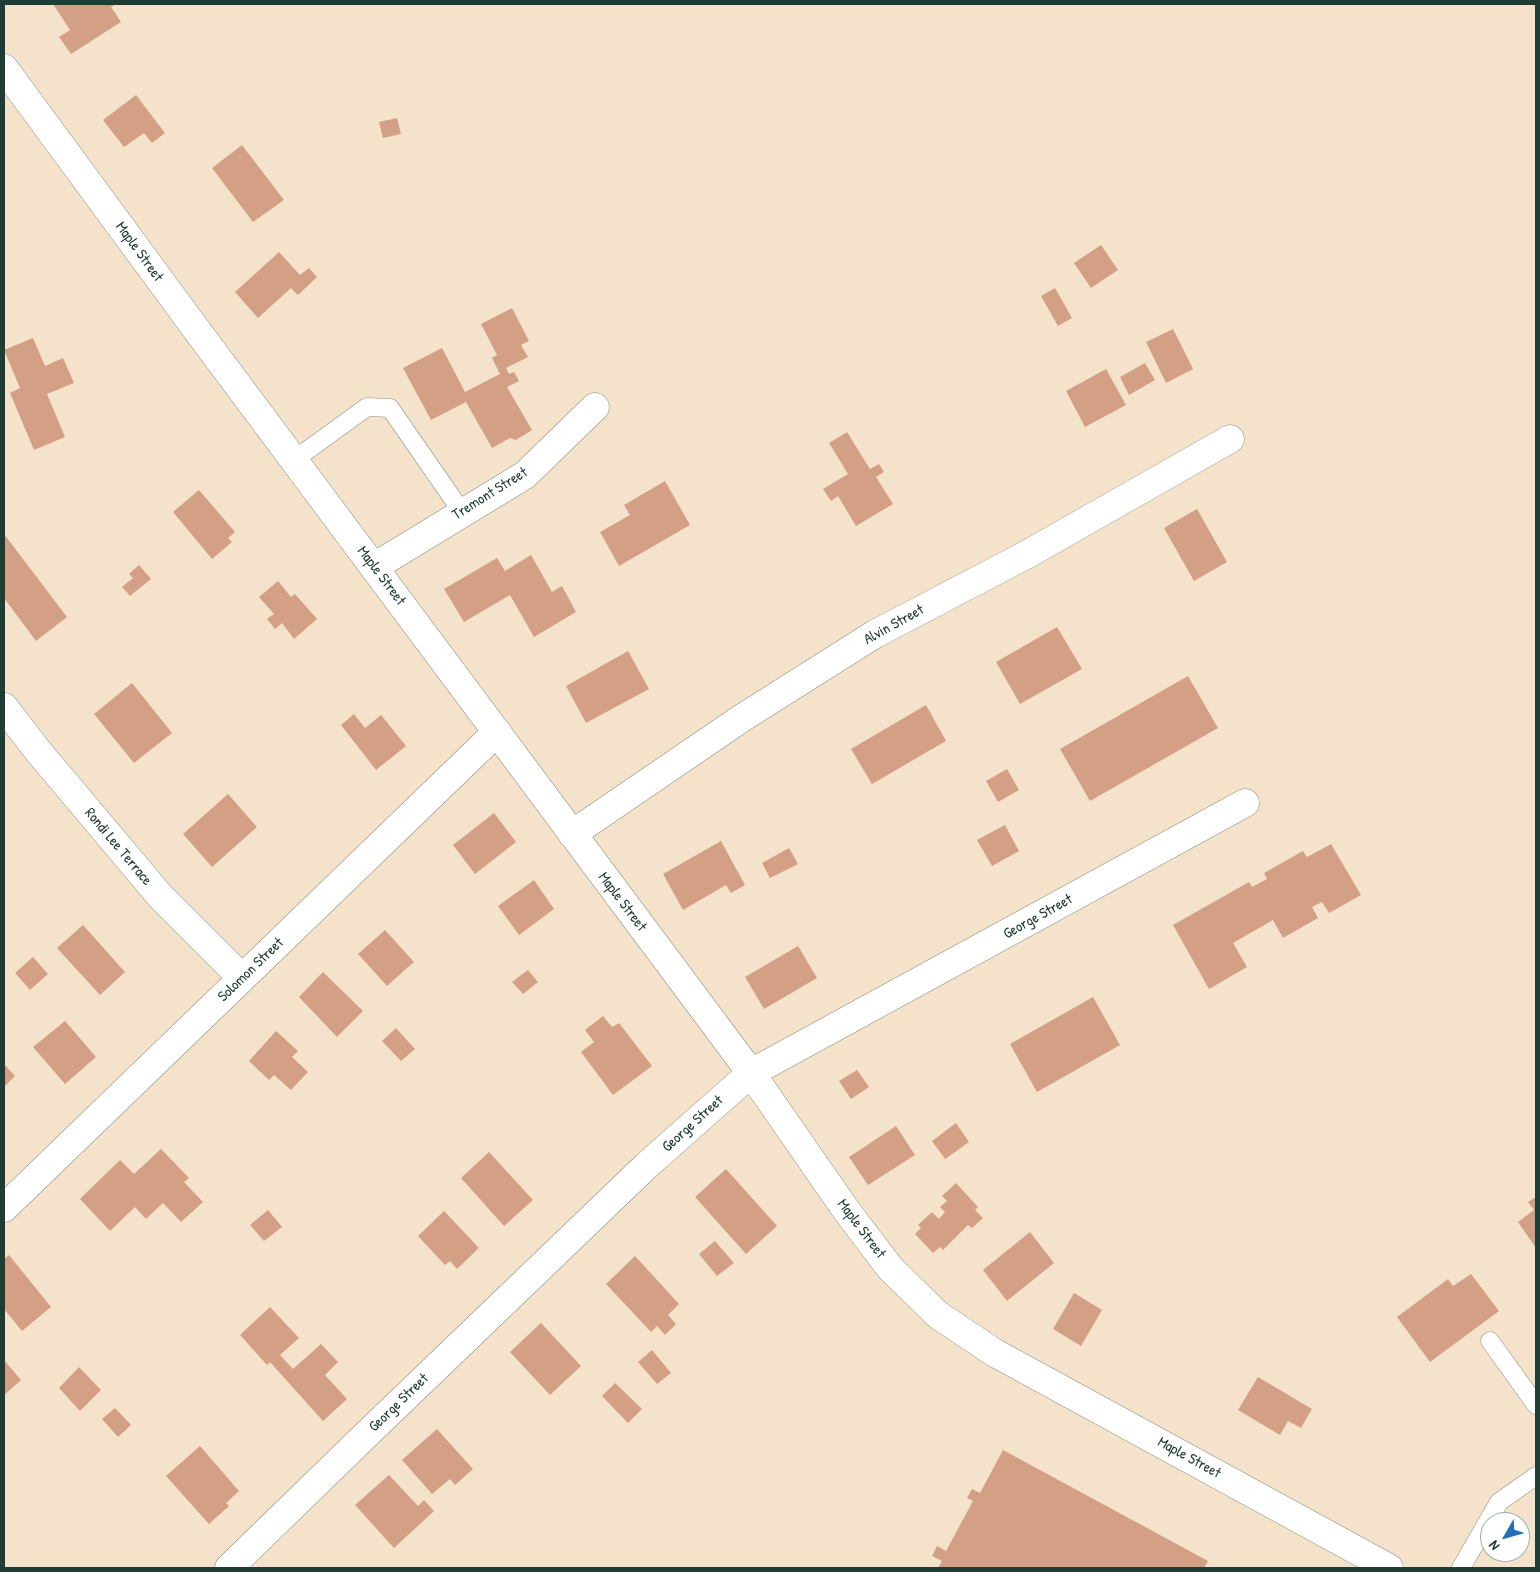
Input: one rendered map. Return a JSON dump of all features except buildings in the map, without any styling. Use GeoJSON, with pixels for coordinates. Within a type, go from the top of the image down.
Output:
{"type":"FeatureCollection","features":[{"type":"Feature","properties":{"kind":"street","name":"Maple Street"},"geometry":{"type":"LineString","coordinates":[[4,68],[572,834],[751,1072],[846,1210],[890,1268],[938,1315],[995,1353],[1389,1568]]}},
{"type":"Feature","properties":{"kind":"street","name":"Tremont Street"},"geometry":{"type":"LineString","coordinates":[[374,567],[525,475],[595,407]]}},
{"type":"Feature","properties":{"kind":"street","name":"Alvin Street"},"geometry":{"type":"LineString","coordinates":[[572,834],[742,718],[875,634],[1026,554],[1230,439]]}},
{"type":"Feature","properties":{"kind":"street","name":"Rondi Lee Terrace"},"geometry":{"type":"LineString","coordinates":[[4,707],[38,751],[160,896],[242,978]]}},
{"type":"Feature","properties":{"kind":"street","name":"Solomon Street"},"geometry":{"type":"LineString","coordinates":[[4,1208],[497,732]]}},
{"type":"Feature","properties":{"kind":"street","name":"George Street"},"geometry":{"type":"LineString","coordinates":[[229,1568],[646,1166],[751,1072],[1245,803]]}},
{"type":"Feature","properties":{"kind":"lane"},"geometry":{"type":"LineString","coordinates":[[294,460],[367,407],[390,408],[462,512]]}},
{"type":"Feature","properties":{"kind":"lane"},"geometry":{"type":"LineString","coordinates":[[1490,1341],[1536,1405]]}},
{"type":"Feature","properties":{"kind":"lane"},"geometry":{"type":"LineString","coordinates":[[1461,1568],[1499,1502],[1536,1476]]}}]}
